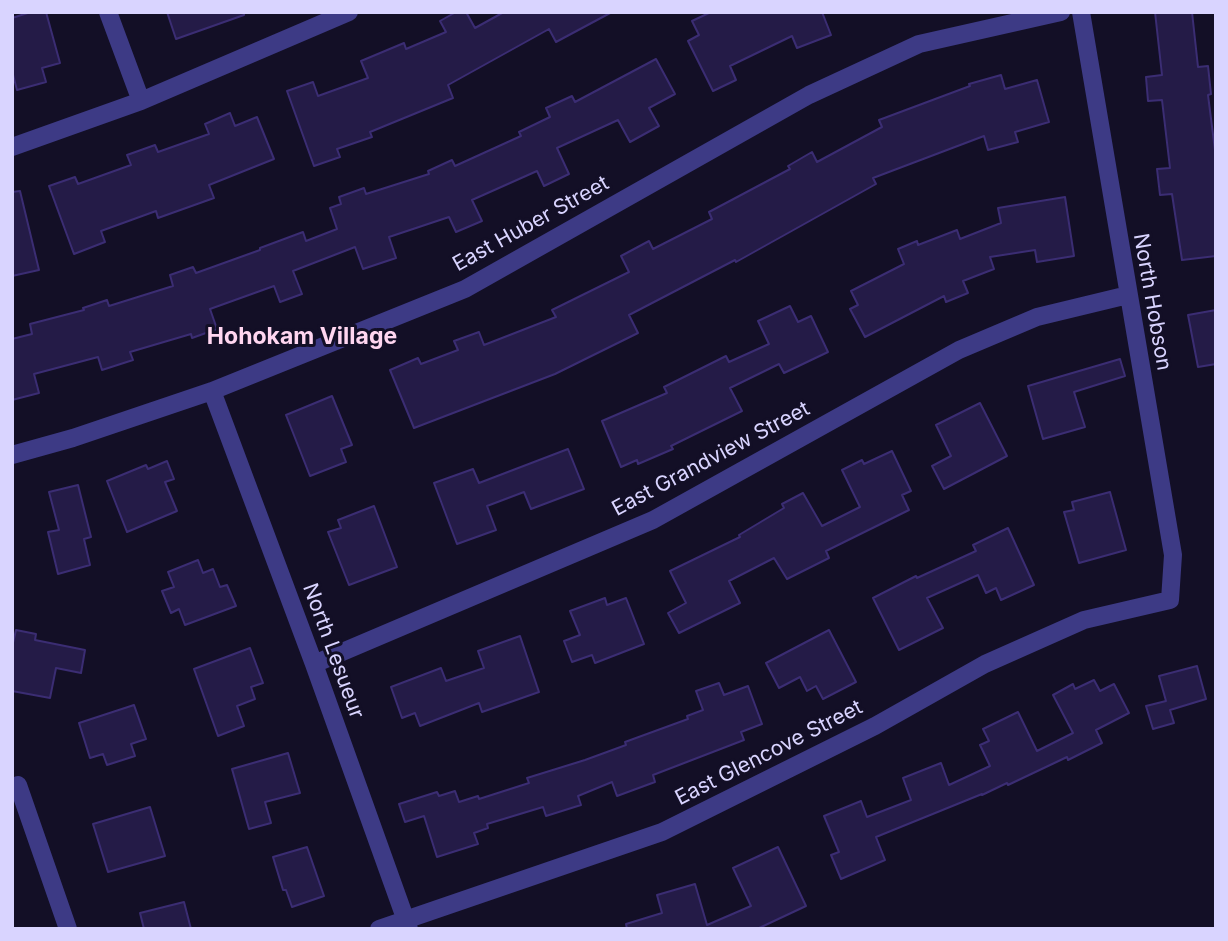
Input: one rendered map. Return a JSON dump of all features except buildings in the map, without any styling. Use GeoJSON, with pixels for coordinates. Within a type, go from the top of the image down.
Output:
{"type":"FeatureCollection","features":[{"type":"Feature","properties":{"kind":"street"},"geometry":{"type":"LineString","coordinates":[[108,12],[141,101]]}},
{"type":"Feature","properties":{"kind":"street"},"geometry":{"type":"LineString","coordinates":[[12,147],[141,101],[349,12]]}},
{"type":"Feature","properties":{"kind":"street","name":"East Huber Street"},"geometry":{"type":"LineString","coordinates":[[12,455],[73,438],[212,391],[465,289],[809,95],[919,44],[1061,12]]}},
{"type":"Feature","properties":{"kind":"street","name":"North Hobson"},"geometry":{"type":"LineString","coordinates":[[1081,12],[1173,555],[1170,600]]}},
{"type":"Feature","properties":{"kind":"street","name":"East Grandview Street"},"geometry":{"type":"LineString","coordinates":[[314,664],[653,520],[959,351],[1038,317],[1128,295]]}},
{"type":"Feature","properties":{"kind":"street","name":"North Lesueur"},"geometry":{"type":"LineString","coordinates":[[212,391],[407,924]]}},
{"type":"Feature","properties":{"kind":"street","name":"East Glencove Street"},"geometry":{"type":"LineString","coordinates":[[379,929],[407,924],[662,832],[875,726],[985,664],[1084,620],[1170,600]]}},
{"type":"Feature","properties":{"kind":"street"},"geometry":{"type":"LineString","coordinates":[[18,785],[68,929]]}},
{"type":"Feature","properties":{"kind":"district","name":"Hohokam Village"},"geometry":{"type":"Point","coordinates":[302,337]}}]}
